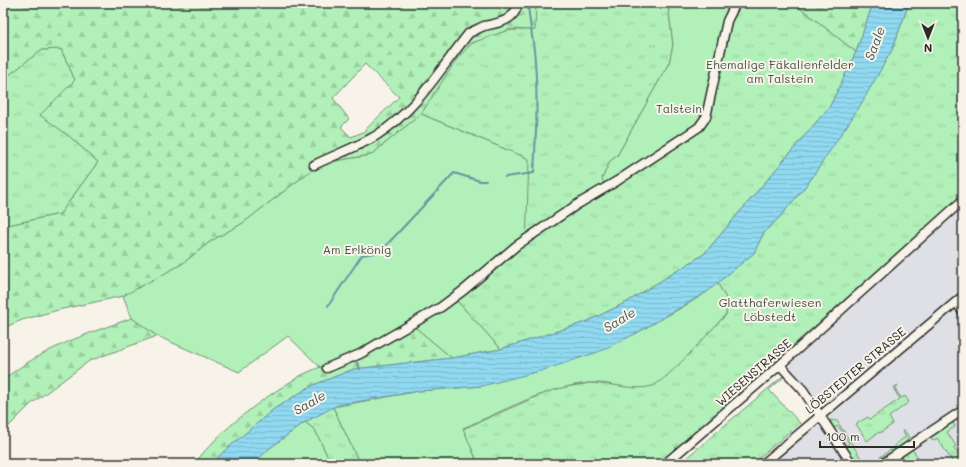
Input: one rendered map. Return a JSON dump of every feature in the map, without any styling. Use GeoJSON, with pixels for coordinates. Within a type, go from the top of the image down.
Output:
{"type":"FeatureCollection","features":[{"type":"Feature","properties":{"kind":"street"},"geometry":{"type":"LineString","coordinates":[[314,165],[377,135],[399,118],[414,104],[469,33],[483,27],[498,24],[510,18],[517,8],[518,3]]}},
{"type":"Feature","properties":{"kind":"street"},"geometry":{"type":"LineString","coordinates":[[327,368],[360,354],[441,307],[464,290],[516,246],[578,204],[617,181],[699,127],[706,117],[727,21],[736,3]]}},
{"type":"Feature","properties":{"kind":"street","name":"WIESENSTRASSE"},"geometry":{"type":"LineString","coordinates":[[665,464],[780,365],[963,200]]}},
{"type":"Feature","properties":{"kind":"street","name":"LÖBSTEDTER STRASSE"},"geometry":{"type":"LineString","coordinates":[[763,464],[819,415],[963,296]]}},
{"type":"Feature","properties":{"kind":"street"},"geometry":{"type":"LineString","coordinates":[[956,302],[963,312]]}},
{"type":"Feature","properties":{"kind":"street"},"geometry":{"type":"LineString","coordinates":[[780,365],[803,390],[852,464]]}},
{"type":"Feature","properties":{"kind":"street"},"geometry":{"type":"LineString","coordinates":[[882,464],[963,410]]}},
{"type":"Feature","properties":{"kind":"shaded area"},"geometry":{"type":"Polygon","coordinates":[[[963,204],[963,292],[828,405],[821,405],[815,402],[790,368],[791,360],[963,204]]]}},
{"type":"Feature","properties":{"kind":"shaded area"},"geometry":{"type":"Polygon","coordinates":[[[957,311],[963,315],[963,407],[876,464],[856,464],[829,423],[830,413],[949,312],[957,311]]]}},
{"type":"Feature","properties":{"kind":"shaded area"},"geometry":{"type":"Polygon","coordinates":[[[963,414],[963,464],[887,464],[963,414]]]}},
{"type":"Feature","properties":{"kind":"shaded area"},"geometry":{"type":"Polygon","coordinates":[[[817,426],[824,428],[848,464],[768,464],[812,427],[817,426]]]}},
{"type":"Feature","properties":{"kind":"green space"},"geometry":{"type":"Polygon","coordinates":[[[3,3],[536,3],[535,30],[511,29],[472,43],[457,59],[421,114],[371,155],[324,163],[309,172],[243,223],[211,241],[182,264],[134,291],[123,296],[58,310],[22,320],[3,328],[3,310],[5,308],[3,306],[3,226],[60,214],[98,162],[69,136],[40,115],[75,80],[61,49],[41,50],[3,80],[3,3]],[[365,64],[333,98],[349,119],[341,127],[351,137],[363,132],[399,97],[365,64]]]}},
{"type":"Feature","properties":{"kind":"green space","name":"Ehemalige Fäkalienfelder am Talstein"},"geometry":{"type":"Polygon","coordinates":[[[536,3],[668,3],[673,45],[669,63],[617,156],[610,161],[602,179],[729,22],[739,3],[794,3],[856,52],[830,106],[704,254],[627,302],[586,322],[501,349],[456,300],[529,159],[421,114],[452,65],[466,48],[480,39],[495,33],[518,30],[534,30],[536,3]]]}},
{"type":"Feature","properties":{"kind":"green space","name":"Talstein"},"geometry":{"type":"Polygon","coordinates":[[[668,3],[739,3],[729,22],[707,119],[607,190],[602,179],[610,161],[617,156],[669,63],[673,45],[668,3]]]}},
{"type":"Feature","properties":{"kind":"green space"},"geometry":{"type":"Polygon","coordinates":[[[794,3],[873,3],[856,52],[794,3]]]}},
{"type":"Feature","properties":{"kind":"green space","name":"Glatthaferwiesen Löbstedt"},"geometry":{"type":"Polygon","coordinates":[[[909,3],[963,3],[963,195],[659,464],[478,464],[463,429],[554,389],[590,383],[636,387],[668,374],[726,315],[728,302],[717,282],[754,253],[764,232],[778,219],[809,182],[892,50],[909,3]]]}},
{"type":"Feature","properties":{"kind":"green space"},"geometry":{"type":"Polygon","coordinates":[[[61,49],[75,80],[41,115],[69,136],[98,162],[60,214],[3,226],[3,80],[41,50],[61,49]]]}},
{"type":"Feature","properties":{"kind":"green space","name":"Am Erlkönig"},"geometry":{"type":"Polygon","coordinates":[[[421,114],[529,159],[526,244],[456,300],[501,349],[452,358],[409,322],[359,352],[323,367],[320,367],[288,336],[239,372],[157,336],[132,318],[123,296],[182,264],[211,241],[243,223],[309,172],[324,163],[371,155],[421,114]]]}},
{"type":"Feature","properties":{"kind":"green space"},"geometry":{"type":"Polygon","coordinates":[[[717,282],[728,302],[726,314],[690,353],[659,382],[644,388],[604,383],[588,383],[571,386],[539,395],[463,428],[478,464],[360,464],[333,407],[419,391],[482,386],[635,334],[707,292],[717,282]]]}},
{"type":"Feature","properties":{"kind":"green space"},"geometry":{"type":"Polygon","coordinates":[[[132,318],[157,336],[89,361],[31,404],[3,432],[3,380],[33,359],[64,343],[132,318]]]}},
{"type":"Feature","properties":{"kind":"green space"},"geometry":{"type":"Polygon","coordinates":[[[409,322],[452,358],[354,369],[311,386],[274,409],[221,454],[213,464],[194,464],[230,426],[271,394],[307,372],[366,349],[409,322]]]}},
{"type":"Feature","properties":{"kind":"green space"},"geometry":{"type":"Polygon","coordinates":[[[783,376],[785,376],[769,390],[800,423],[752,464],[679,464],[783,376]]]}},
{"type":"Feature","properties":{"kind":"green space"},"geometry":{"type":"Polygon","coordinates":[[[898,385],[895,389],[901,398],[905,396],[909,402],[889,417],[893,424],[867,441],[856,424],[868,417],[870,419],[900,399],[893,388],[898,385]]]}},
{"type":"Feature","properties":{"kind":"green space"},"geometry":{"type":"Polygon","coordinates":[[[333,407],[360,464],[331,464],[315,430],[305,422],[333,407]]]}},
{"type":"Feature","properties":{"kind":"green space"},"geometry":{"type":"Polygon","coordinates":[[[830,420],[837,421],[865,464],[857,463],[846,446],[849,443],[844,435],[840,437],[843,433],[838,426],[834,428],[830,420]]]}},
{"type":"Feature","properties":{"kind":"green space"},"geometry":{"type":"Polygon","coordinates":[[[305,422],[315,430],[331,464],[253,464],[270,448],[305,422]]]}},
{"type":"Feature","properties":{"kind":"green space"},"geometry":{"type":"Polygon","coordinates":[[[953,422],[955,427],[947,432],[956,446],[953,448],[963,460],[963,464],[954,464],[937,438],[933,441],[930,438],[953,422]]]}},
{"type":"Feature","properties":{"kind":"green space"},"geometry":{"type":"Polygon","coordinates":[[[904,430],[909,437],[907,439],[908,441],[874,464],[870,464],[896,446],[895,444],[906,437],[902,431],[904,430]]]}},
{"type":"Feature","properties":{"kind":"green space"},"geometry":{"type":"Polygon","coordinates":[[[912,449],[920,460],[916,458],[908,464],[892,464],[912,449]]]}},
{"type":"Feature","properties":{"kind":"water","name":"Saale"},"geometry":{"type":"Polygon","coordinates":[[[873,3],[909,3],[892,50],[860,106],[809,182],[778,219],[764,232],[754,253],[707,292],[635,334],[598,352],[544,370],[482,386],[419,391],[338,405],[305,422],[270,448],[253,464],[213,464],[221,454],[274,409],[311,386],[354,369],[452,358],[501,349],[586,322],[627,302],[704,254],[830,106],[856,52],[873,3]]]}},
{"type":"Feature","properties":{"kind":"waterway"},"geometry":{"type":"LineString","coordinates":[[505,177],[534,173],[536,75],[528,3]]}},
{"type":"Feature","properties":{"kind":"waterway"},"geometry":{"type":"LineString","coordinates":[[328,306],[362,255],[380,252],[454,173],[480,181],[486,181]]}},
{"type":"Feature","properties":{"kind":"waterway"},"geometry":{"type":"LineString","coordinates":[[357,363],[360,369]]}}]}
